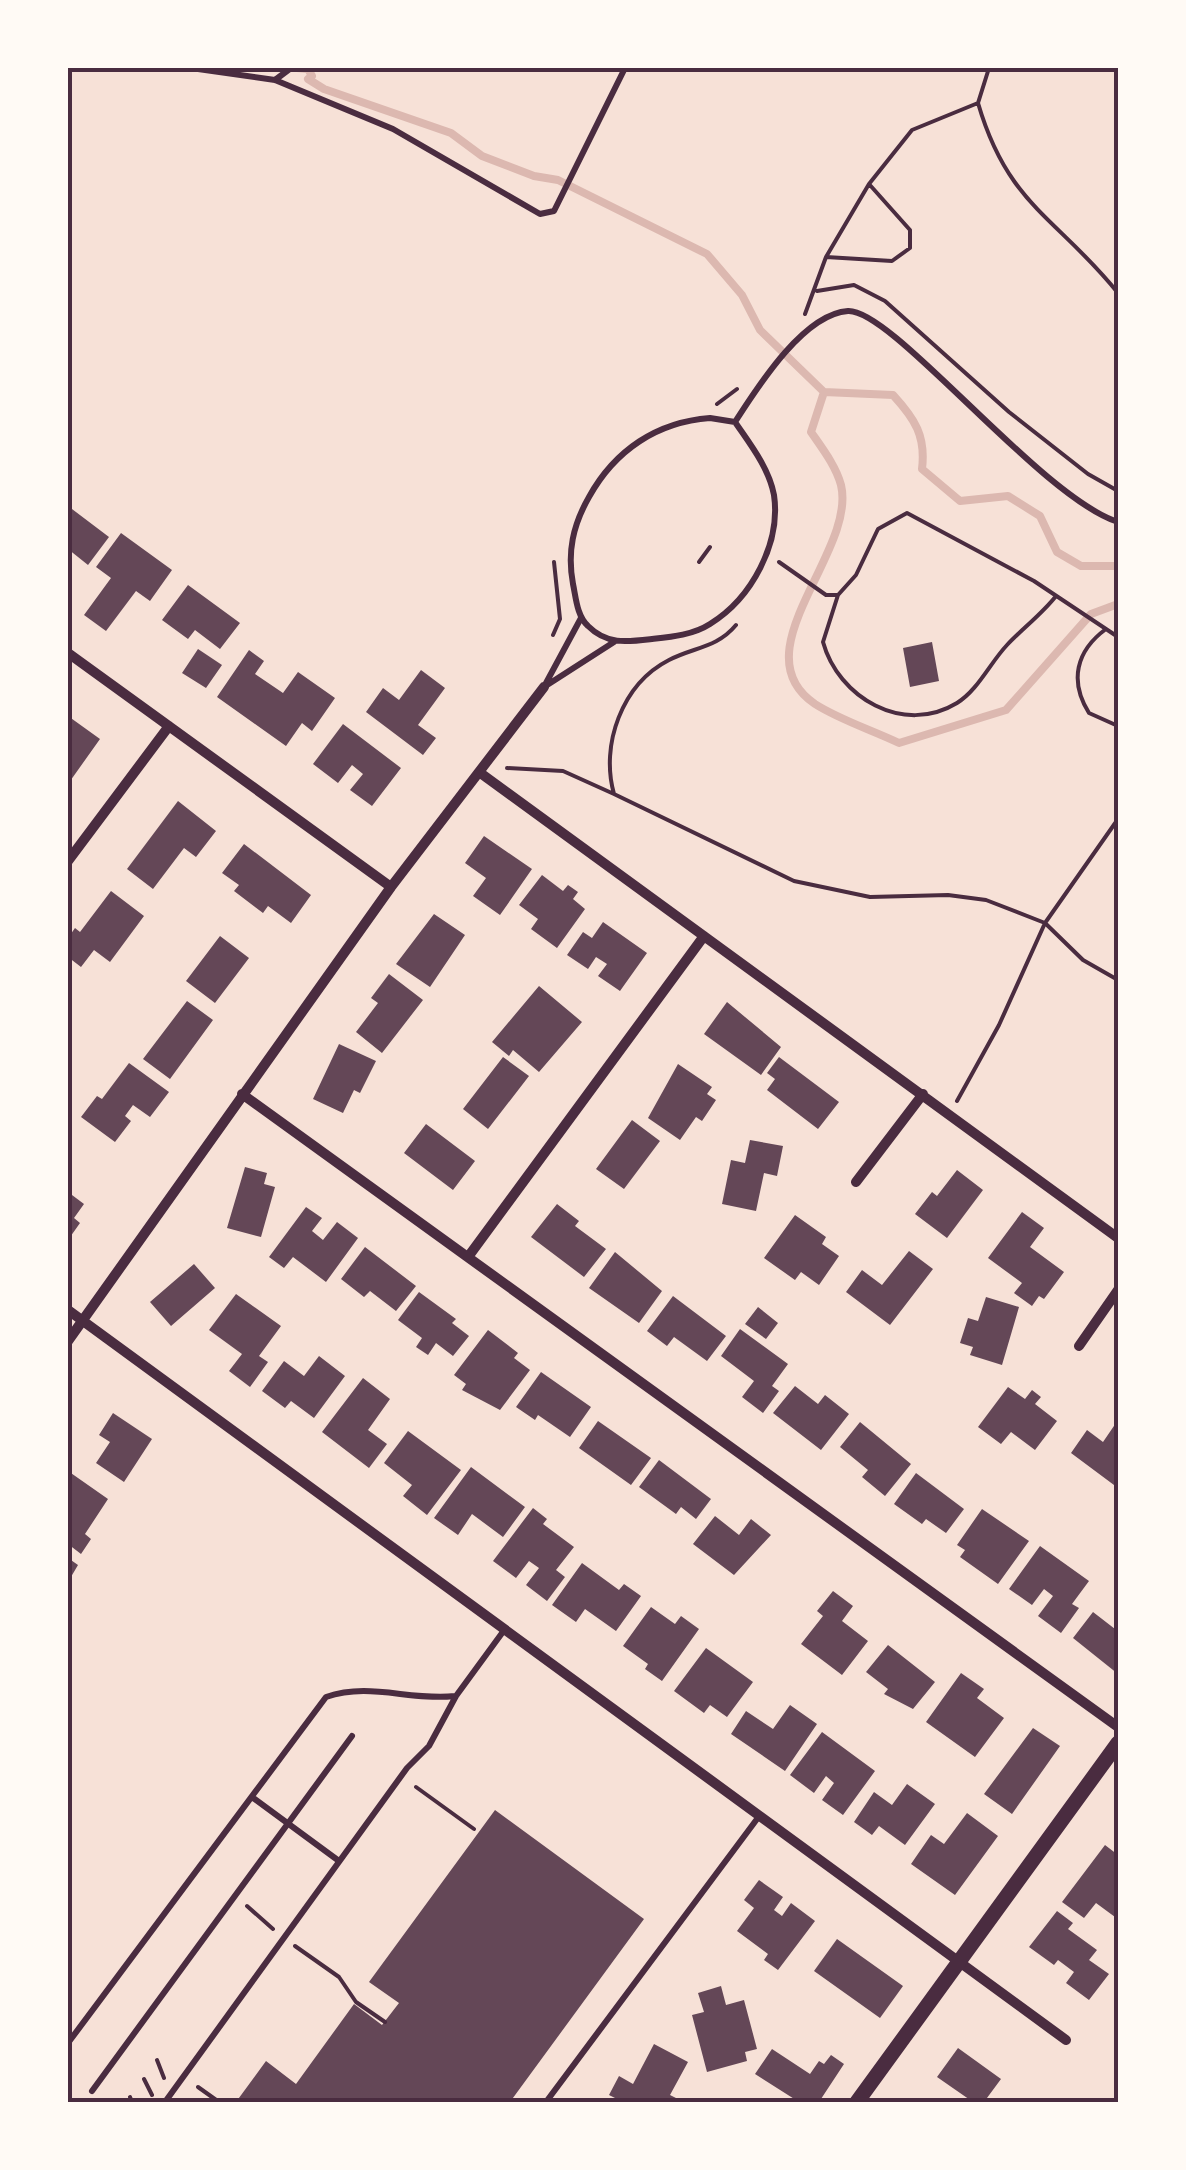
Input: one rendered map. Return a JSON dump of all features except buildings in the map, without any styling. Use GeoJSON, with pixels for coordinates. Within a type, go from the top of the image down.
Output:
{"type":"FeatureCollection","features":[{"type":"Feature","properties":{"kind":"street"},"geometry":{"type":"LineString","coordinates":[[68,653],[391,887]]}},
{"type":"Feature","properties":{"kind":"street"},"geometry":{"type":"LineString","coordinates":[[68,1340],[391,887],[544,687]]}},
{"type":"Feature","properties":{"kind":"street"},"geometry":{"type":"LineString","coordinates":[[68,862],[169,726]]}},
{"type":"Feature","properties":{"kind":"street"},"geometry":{"type":"LineString","coordinates":[[479,772],[1118,1238]]}},
{"type":"Feature","properties":{"kind":"street"},"geometry":{"type":"LineString","coordinates":[[468,1257],[704,936]]}},
{"type":"Feature","properties":{"kind":"street"},"geometry":{"type":"LineString","coordinates":[[242,1094],[1118,1727]]}},
{"type":"Feature","properties":{"kind":"street"},"geometry":{"type":"LineString","coordinates":[[856,1182],[923,1094]]}},
{"type":"Feature","properties":{"kind":"street"},"geometry":{"type":"LineString","coordinates":[[1078,1346],[1118,1290]]}},
{"type":"Feature","properties":{"kind":"street"},"geometry":{"type":"LineString","coordinates":[[68,1310],[1066,2040]]}},
{"type":"Feature","properties":{"kind":"street"},"geometry":{"type":"LineString","coordinates":[[857,2102],[1118,1743]]}},
{"type":"Feature","properties":{"kind":"lane"},"geometry":{"type":"LineString","coordinates":[[191,68],[275,80],[407,136],[540,214],[554,210],[624,68]]}},
{"type":"Feature","properties":{"kind":"lane"},"geometry":{"type":"LineString","coordinates":[[275,80],[291,68]]}},
{"type":"Feature","properties":{"kind":"lane"},"geometry":{"type":"LineString","coordinates":[[735,422],[804,333],[831,316],[848,311],[873,319],[1036,470],[1088,510],[1118,522]]}},
{"type":"Feature","properties":{"kind":"lane"},"geometry":{"type":"LineString","coordinates":[[544,687],[581,618],[570,568],[570,543],[578,517],[600,479],[640,438],[667,425],[710,418],[735,422]]}},
{"type":"Feature","properties":{"kind":"lane"},"geometry":{"type":"LineString","coordinates":[[544,687],[614,642],[676,636],[712,623],[746,588],[772,549],[775,525],[771,484],[735,422]]}},
{"type":"Feature","properties":{"kind":"lane"},"geometry":{"type":"LineString","coordinates":[[581,618],[614,642]]}},
{"type":"Feature","properties":{"kind":"lane"},"geometry":{"type":"LineString","coordinates":[[164,2102],[407,1768],[429,1746],[456,1696],[506,1628]]}},
{"type":"Feature","properties":{"kind":"lane"},"geometry":{"type":"LineString","coordinates":[[68,2043],[326,1697],[354,1688],[423,1699],[456,1696]]}},
{"type":"Feature","properties":{"kind":"lane"},"geometry":{"type":"LineString","coordinates":[[92,2091],[352,1736]]}},
{"type":"Feature","properties":{"kind":"lane"},"geometry":{"type":"LineString","coordinates":[[252,1796],[340,1861]]}},
{"type":"Feature","properties":{"kind":"lane"},"geometry":{"type":"LineString","coordinates":[[546,2102],[761,1814]]}},
{"type":"Feature","properties":{"kind":"path"},"geometry":{"type":"LineString","coordinates":[[989,68],[978,102],[992,150],[1022,198],[1118,293]]}},
{"type":"Feature","properties":{"kind":"path"},"geometry":{"type":"LineString","coordinates":[[796,326],[817,291],[826,257],[869,184],[912,130],[978,102]]}},
{"type":"Feature","properties":{"kind":"path"},"geometry":{"type":"LineString","coordinates":[[826,257],[892,261],[910,248],[910,230],[869,184]]}},
{"type":"Feature","properties":{"kind":"path"},"geometry":{"type":"LineString","coordinates":[[817,291],[854,285],[885,301],[1009,412],[1088,474],[1118,490]]}},
{"type":"Feature","properties":{"kind":"path"},"geometry":{"type":"LineString","coordinates":[[712,406],[742,383]]}},
{"type":"Feature","properties":{"kind":"path"},"geometry":{"type":"LineString","coordinates":[[1056,596],[953,706],[907,714],[860,698],[836,671],[823,642],[838,595],[856,575],[878,529],[907,513],[1056,596],[1118,637]]}},
{"type":"Feature","properties":{"kind":"path"},"geometry":{"type":"LineString","coordinates":[[700,562],[710,547]]}},
{"type":"Feature","properties":{"kind":"path"},"geometry":{"type":"LineString","coordinates":[[549,644],[560,619],[553,576],[555,549]]}},
{"type":"Feature","properties":{"kind":"path"},"geometry":{"type":"LineString","coordinates":[[772,549],[795,574],[826,595],[838,595]]}},
{"type":"Feature","properties":{"kind":"path"},"geometry":{"type":"LineString","coordinates":[[614,794],[609,752],[632,693],[656,668],[712,646],[739,621]]}},
{"type":"Feature","properties":{"kind":"path"},"geometry":{"type":"LineString","coordinates":[[1106,630],[1084,650],[1078,686],[1089,713],[1118,726]]}},
{"type":"Feature","properties":{"kind":"path"},"geometry":{"type":"LineString","coordinates":[[507,768],[563,771],[794,881],[870,897],[948,895],[986,900],[1045,923],[1083,960],[1118,980]]}},
{"type":"Feature","properties":{"kind":"path"},"geometry":{"type":"LineString","coordinates":[[948,1112],[984,1056],[1045,923],[1118,819]]}},
{"type":"Feature","properties":{"kind":"path"},"geometry":{"type":"LineString","coordinates":[[416,1788],[474,1829]]}},
{"type":"Feature","properties":{"kind":"path"},"geometry":{"type":"LineString","coordinates":[[244,1904],[273,1929]]}},
{"type":"Feature","properties":{"kind":"path"},"geometry":{"type":"LineString","coordinates":[[295,1946],[338,1977],[356,2002],[385,2022]]}},
{"type":"Feature","properties":{"kind":"path"},"geometry":{"type":"LineString","coordinates":[[157,2060],[165,2076]]}},
{"type":"Feature","properties":{"kind":"path"},"geometry":{"type":"LineString","coordinates":[[144,2079],[152,2095]]}},
{"type":"Feature","properties":{"kind":"path"},"geometry":{"type":"LineString","coordinates":[[198,2087],[219,2102]]}},
{"type":"Feature","properties":{"kind":"waterway"},"geometry":{"type":"LineString","coordinates":[[297,68],[308,69],[312,76],[308,79],[324,89],[451,133],[482,156],[534,176],[558,180],[707,254],[742,295],[760,330],[824,392],[893,395],[917,429],[922,469],[960,501],[1008,496],[1040,516],[1057,552],[1081,566],[1118,566]]}},
{"type":"Feature","properties":{"kind":"waterway"},"geometry":{"type":"LineString","coordinates":[[824,392],[811,432],[839,478],[841,512],[794,630],[789,657],[795,682],[815,704],[899,743],[1006,710],[1091,614],[1118,604]]}}]}
